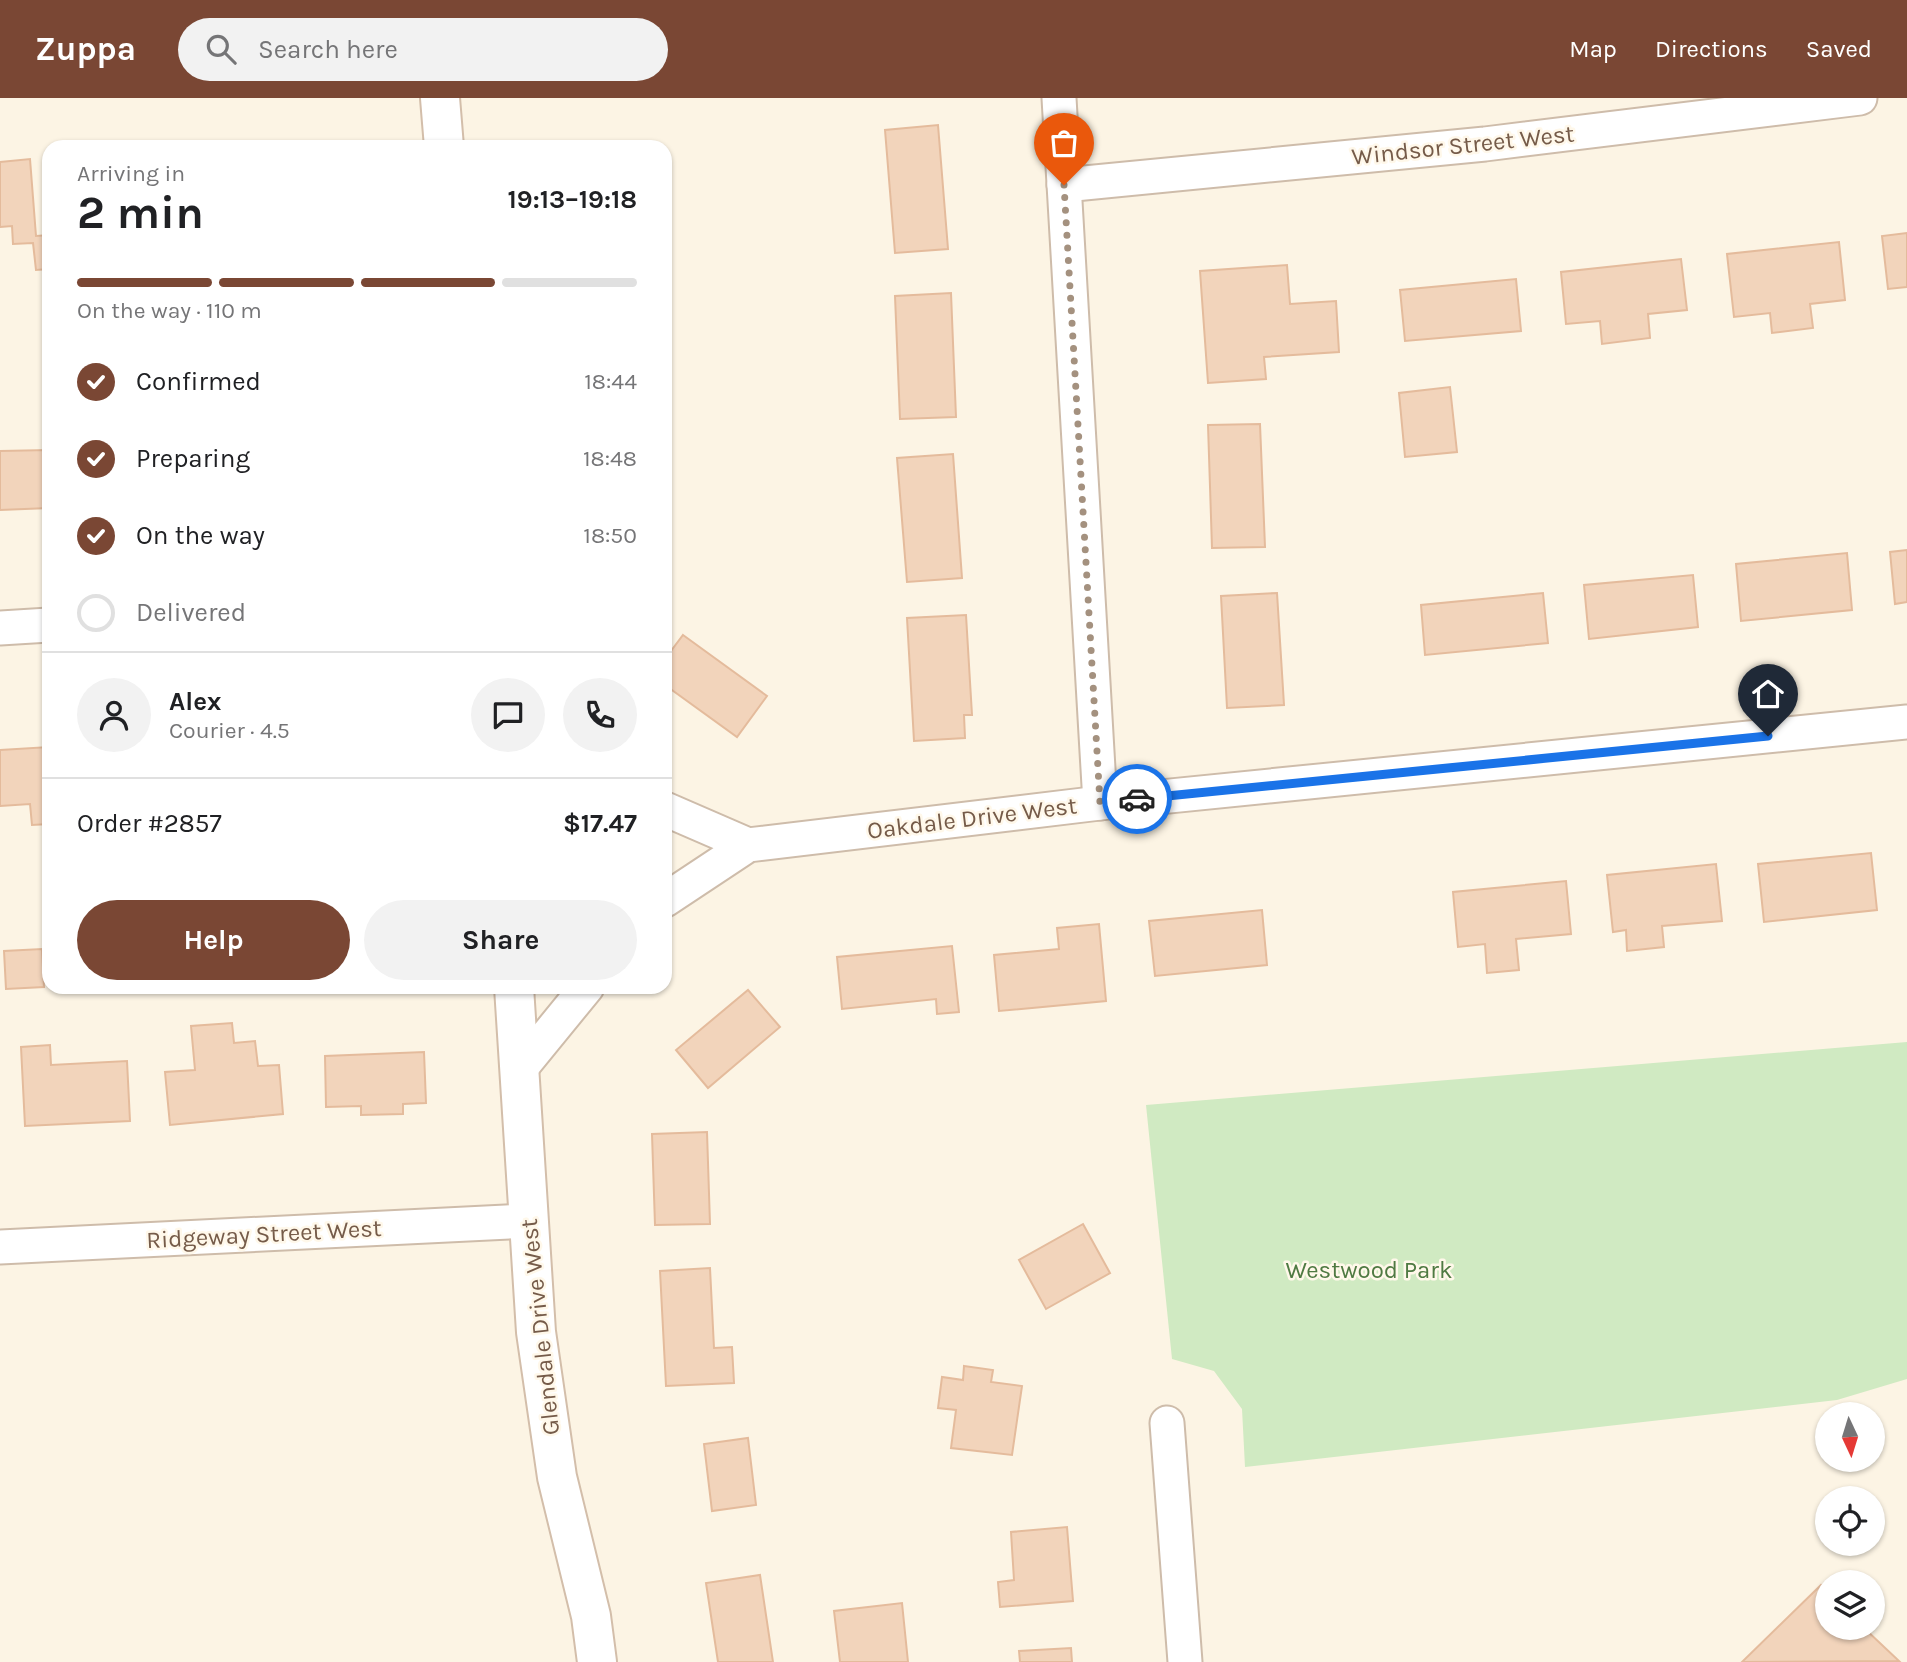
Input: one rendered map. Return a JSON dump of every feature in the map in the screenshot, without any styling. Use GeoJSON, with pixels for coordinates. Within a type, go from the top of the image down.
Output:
{"type":"FeatureCollection","features":[{"type":"Feature","properties":{"kind":"street"},"geometry":{"type":"LineString","coordinates":[[440,98],[443,140]]}},
{"type":"Feature","properties":{"kind":"street"},"geometry":{"type":"LineString","coordinates":[[1059,98],[1100,803]]}},
{"type":"Feature","properties":{"kind":"street","name":"Windsor Street West"},"geometry":{"type":"LineString","coordinates":[[1064,185],[1485,144],[1860,98]]}},
{"type":"Feature","properties":{"kind":"street"},"geometry":{"type":"LineString","coordinates":[[0,628],[42,625]]}},
{"type":"Feature","properties":{"kind":"street","name":"Oakdale Drive West"},"geometry":{"type":"LineString","coordinates":[[672,895],[748,845],[1100,803],[1907,722]]}},
{"type":"Feature","properties":{"kind":"street"},"geometry":{"type":"LineString","coordinates":[[672,812],[748,845]]}},
{"type":"Feature","properties":{"kind":"street","name":"Glendale Drive West"},"geometry":{"type":"LineString","coordinates":[[515,994],[536,1332],[557,1477],[591,1616],[597,1662]]}},
{"type":"Feature","properties":{"kind":"street"},"geometry":{"type":"LineString","coordinates":[[520,1069],[581,994]]}},
{"type":"Feature","properties":{"kind":"street","name":"Ridgeway Street West"},"geometry":{"type":"LineString","coordinates":[[0,1248],[528,1221]]}},
{"type":"Feature","properties":{"kind":"street"},"geometry":{"type":"LineString","coordinates":[[1167,1423],[1185,1662]]}},
{"type":"Feature","properties":{"kind":"green space","name":"Westwood Park"},"geometry":{"type":"Polygon","coordinates":[[[1907,1042],[1907,1379],[1837,1400],[1245,1467],[1242,1409],[1214,1371],[1172,1359],[1146,1105],[1907,1042]]]}},
{"type":"Feature","properties":{"kind":"building"},"geometry":{"type":"Polygon","coordinates":[[[938,125],[948,249],[895,253],[885,130],[938,125]]]}},
{"type":"Feature","properties":{"kind":"building"},"geometry":{"type":"Polygon","coordinates":[[[30,159],[36,236],[42,236],[42,270],[36,270],[33,243],[13,244],[12,226],[0,227],[0,162],[30,159]]]}},
{"type":"Feature","properties":{"kind":"building"},"geometry":{"type":"Polygon","coordinates":[[[1907,233],[1907,287],[1888,289],[1882,236],[1907,233]]]}},
{"type":"Feature","properties":{"kind":"building"},"geometry":{"type":"Polygon","coordinates":[[[1839,242],[1845,300],[1810,304],[1813,328],[1772,333],[1770,313],[1734,317],[1727,254],[1839,242]]]}},
{"type":"Feature","properties":{"kind":"building"},"geometry":{"type":"Polygon","coordinates":[[[1681,259],[1687,310],[1648,314],[1650,338],[1602,344],[1600,321],[1566,324],[1561,272],[1681,259]]]}},
{"type":"Feature","properties":{"kind":"building"},"geometry":{"type":"Polygon","coordinates":[[[1287,265],[1290,304],[1336,301],[1339,352],[1264,357],[1266,379],[1208,383],[1200,271],[1287,265]]]}},
{"type":"Feature","properties":{"kind":"building"},"geometry":{"type":"Polygon","coordinates":[[[1516,279],[1521,331],[1405,341],[1400,290],[1516,279]]]}},
{"type":"Feature","properties":{"kind":"building"},"geometry":{"type":"Polygon","coordinates":[[[951,293],[956,417],[900,419],[895,296],[951,293]]]}},
{"type":"Feature","properties":{"kind":"building"},"geometry":{"type":"Polygon","coordinates":[[[1450,387],[1457,452],[1405,457],[1399,393],[1450,387]]]}},
{"type":"Feature","properties":{"kind":"building"},"geometry":{"type":"Polygon","coordinates":[[[1260,424],[1265,547],[1212,548],[1208,425],[1260,424]]]}},
{"type":"Feature","properties":{"kind":"building"},"geometry":{"type":"Polygon","coordinates":[[[42,450],[42,508],[0,510],[0,451],[42,450]]]}},
{"type":"Feature","properties":{"kind":"building"},"geometry":{"type":"Polygon","coordinates":[[[953,454],[962,578],[907,582],[897,458],[953,454]]]}},
{"type":"Feature","properties":{"kind":"building"},"geometry":{"type":"Polygon","coordinates":[[[1907,550],[1907,602],[1895,604],[1890,552],[1907,550]]]}},
{"type":"Feature","properties":{"kind":"building"},"geometry":{"type":"Polygon","coordinates":[[[1847,553],[1852,610],[1741,621],[1736,564],[1847,553]]]}},
{"type":"Feature","properties":{"kind":"building"},"geometry":{"type":"Polygon","coordinates":[[[1693,575],[1698,627],[1589,639],[1584,585],[1693,575]]]}},
{"type":"Feature","properties":{"kind":"building"},"geometry":{"type":"Polygon","coordinates":[[[1277,593],[1284,705],[1227,708],[1221,596],[1277,593]]]}},
{"type":"Feature","properties":{"kind":"building"},"geometry":{"type":"Polygon","coordinates":[[[1543,593],[1548,643],[1425,655],[1421,605],[1543,593]]]}},
{"type":"Feature","properties":{"kind":"building"},"geometry":{"type":"Polygon","coordinates":[[[966,615],[972,715],[964,715],[965,738],[914,741],[907,618],[966,615]]]}},
{"type":"Feature","properties":{"kind":"building"},"geometry":{"type":"Polygon","coordinates":[[[683,635],[767,696],[737,737],[672,690],[672,650],[683,635]]]}},
{"type":"Feature","properties":{"kind":"building"},"geometry":{"type":"Polygon","coordinates":[[[42,747],[42,824],[32,825],[30,804],[0,806],[0,750],[42,747]]]}},
{"type":"Feature","properties":{"kind":"building"},"geometry":{"type":"Polygon","coordinates":[[[1871,853],[1877,910],[1764,922],[1758,864],[1871,853]]]}},
{"type":"Feature","properties":{"kind":"building"},"geometry":{"type":"Polygon","coordinates":[[[1716,864],[1722,921],[1662,926],[1664,947],[1627,951],[1626,930],[1613,932],[1607,875],[1716,864]]]}},
{"type":"Feature","properties":{"kind":"building"},"geometry":{"type":"Polygon","coordinates":[[[1566,881],[1571,934],[1516,939],[1519,970],[1487,973],[1485,944],[1458,947],[1453,892],[1566,881]]]}},
{"type":"Feature","properties":{"kind":"building"},"geometry":{"type":"Polygon","coordinates":[[[1262,910],[1267,965],[1155,976],[1149,921],[1262,910]]]}},
{"type":"Feature","properties":{"kind":"building"},"geometry":{"type":"Polygon","coordinates":[[[1099,924],[1106,1001],[999,1011],[994,955],[1059,949],[1057,928],[1099,924]]]}},
{"type":"Feature","properties":{"kind":"building"},"geometry":{"type":"Polygon","coordinates":[[[952,946],[959,1012],[937,1014],[936,999],[842,1009],[837,957],[952,946]]]}},
{"type":"Feature","properties":{"kind":"building"},"geometry":{"type":"Polygon","coordinates":[[[42,949],[42,987],[6,989],[4,951],[42,949]]]}},
{"type":"Feature","properties":{"kind":"building"},"geometry":{"type":"Polygon","coordinates":[[[748,990],[780,1027],[708,1088],[676,1050],[748,990]]]}},
{"type":"Feature","properties":{"kind":"building"},"geometry":{"type":"Polygon","coordinates":[[[232,1023],[234,1043],[255,1041],[258,1066],[279,1065],[283,1114],[170,1125],[165,1072],[195,1070],[191,1026],[232,1023]]]}},
{"type":"Feature","properties":{"kind":"building"},"geometry":{"type":"Polygon","coordinates":[[[50,1045],[51,1065],[127,1061],[130,1121],[25,1126],[21,1047],[50,1045]]]}},
{"type":"Feature","properties":{"kind":"building"},"geometry":{"type":"Polygon","coordinates":[[[424,1052],[426,1103],[403,1104],[403,1114],[361,1115],[361,1106],[326,1107],[325,1056],[424,1052]]]}},
{"type":"Feature","properties":{"kind":"building"},"geometry":{"type":"Polygon","coordinates":[[[707,1132],[710,1224],[655,1225],[652,1134],[707,1132]]]}},
{"type":"Feature","properties":{"kind":"building"},"geometry":{"type":"Polygon","coordinates":[[[1083,1224],[1110,1273],[1046,1309],[1019,1260],[1083,1224]]]}},
{"type":"Feature","properties":{"kind":"building"},"geometry":{"type":"Polygon","coordinates":[[[710,1268],[714,1348],[732,1347],[734,1383],[666,1386],[660,1271],[710,1268]]]}},
{"type":"Feature","properties":{"kind":"building"},"geometry":{"type":"Polygon","coordinates":[[[964,1366],[993,1370],[991,1382],[1022,1386],[1012,1455],[951,1448],[956,1410],[938,1408],[942,1377],[963,1380],[964,1366]]]}},
{"type":"Feature","properties":{"kind":"building"},"geometry":{"type":"Polygon","coordinates":[[[748,1438],[756,1505],[712,1511],[704,1444],[748,1438]]]}},
{"type":"Feature","properties":{"kind":"building"},"geometry":{"type":"Polygon","coordinates":[[[1067,1527],[1073,1601],[1000,1607],[998,1582],[1014,1580],[1011,1532],[1067,1527]]]}},
{"type":"Feature","properties":{"kind":"building"},"geometry":{"type":"Polygon","coordinates":[[[760,1575],[773,1662],[718,1662],[706,1583],[760,1575]]]}},
{"type":"Feature","properties":{"kind":"building"},"geometry":{"type":"Polygon","coordinates":[[[1815,1591],[1815,1640],[1877,1640],[1899,1661],[1742,1662],[1815,1591]]]}},
{"type":"Feature","properties":{"kind":"building"},"geometry":{"type":"Polygon","coordinates":[[[902,1603],[908,1662],[840,1662],[834,1611],[902,1603]]]}},
{"type":"Feature","properties":{"kind":"building"},"geometry":{"type":"Polygon","coordinates":[[[1071,1648],[1072,1662],[1020,1662],[1019,1651],[1071,1648]]]}},
{"type":"Feature","properties":{"kind":"way so far"},"geometry":{"type":"LineString","coordinates":[[1064,185],[1100,803],[1137,799]]}},
{"type":"Feature","properties":{"kind":"route"},"geometry":{"type":"LineString","coordinates":[[1137,799],[1768,736]]}}]}
